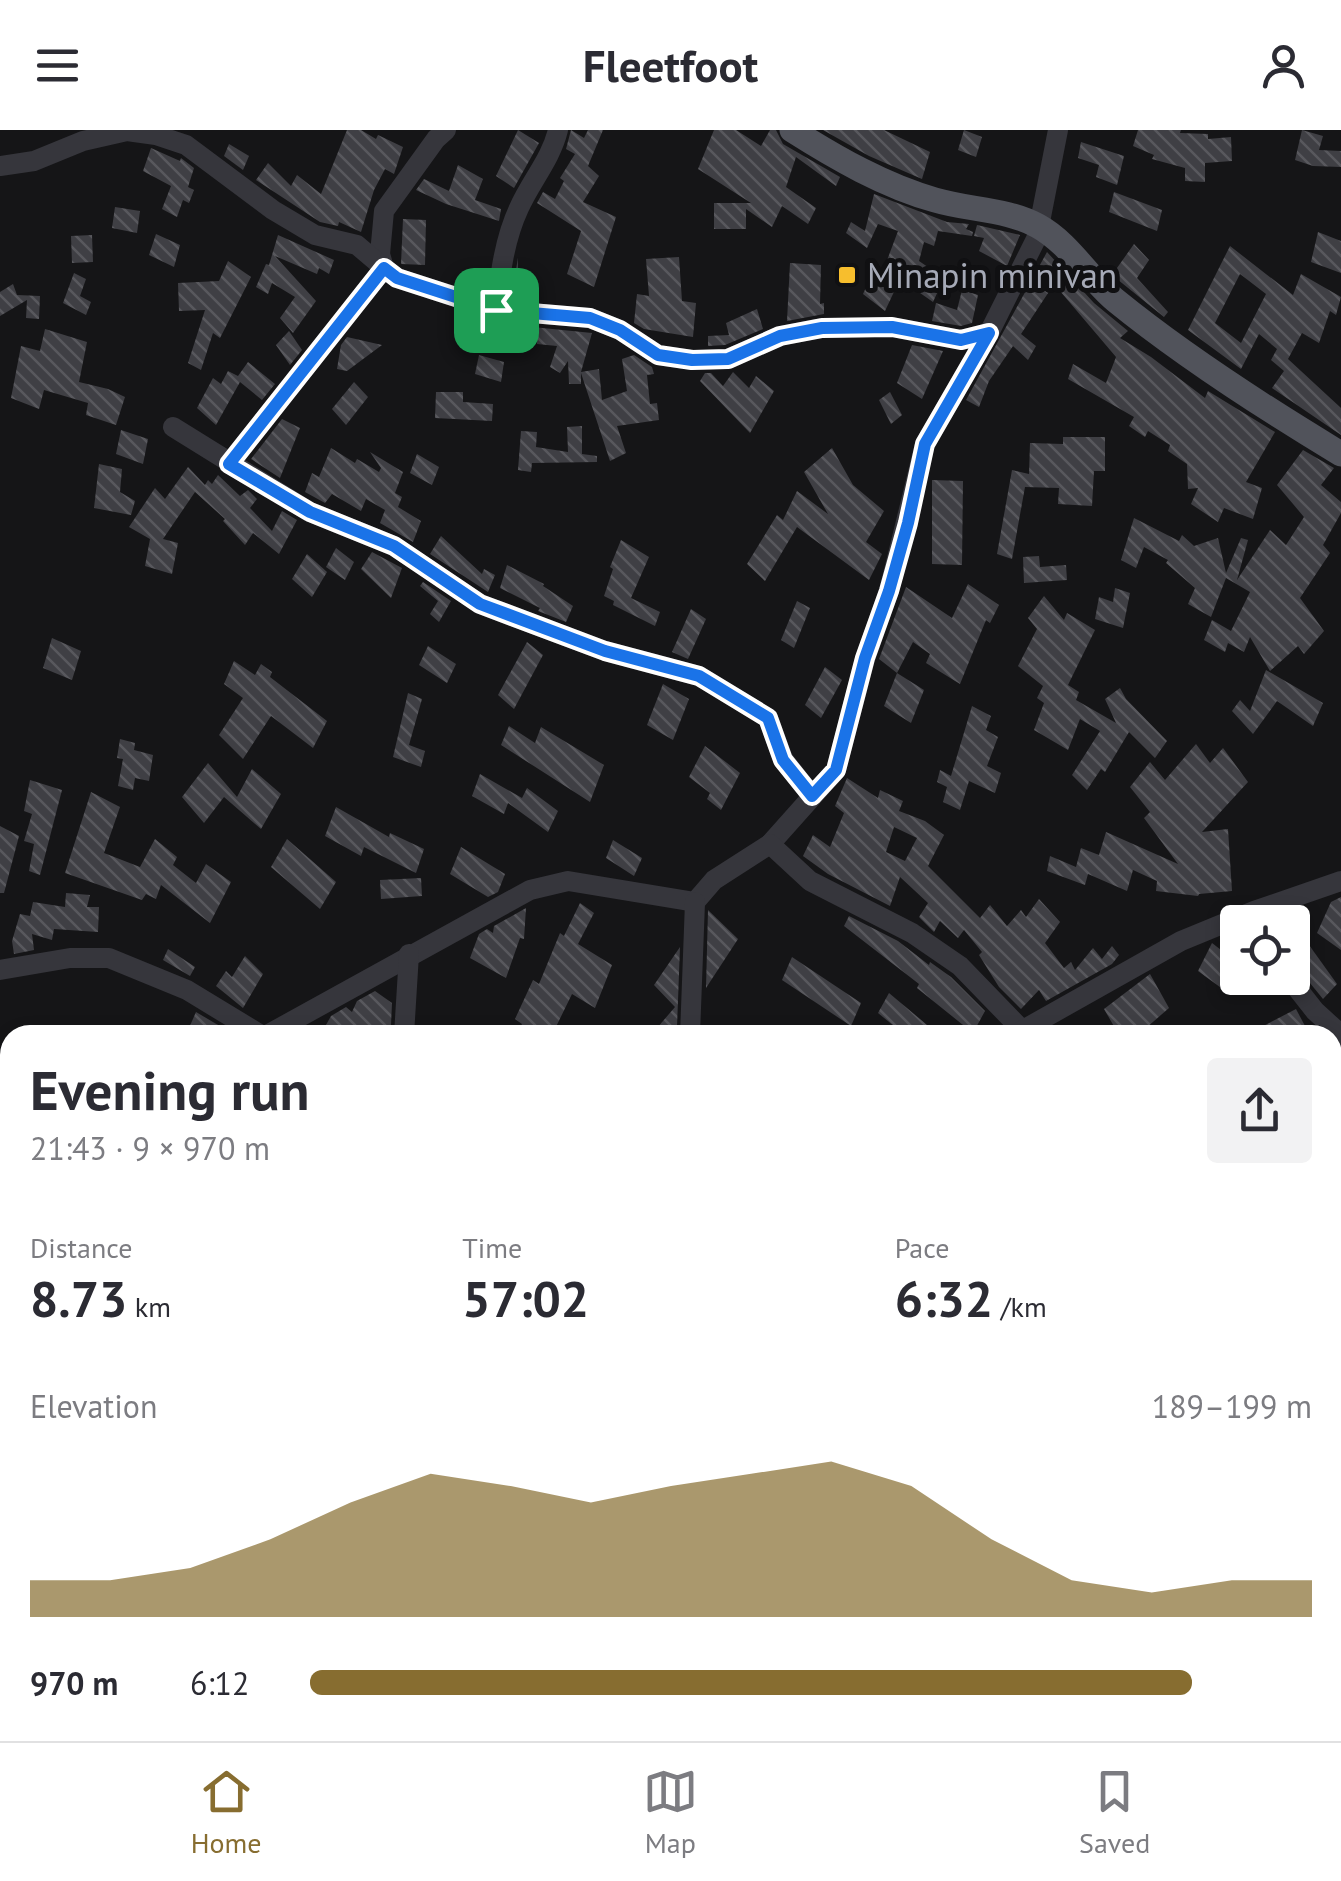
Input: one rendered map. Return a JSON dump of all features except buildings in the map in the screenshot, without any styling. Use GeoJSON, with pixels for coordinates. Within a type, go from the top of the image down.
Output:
{"type":"FeatureCollection","features":[{"type":"Feature","properties":{"kind":"main road"},"geometry":{"type":"LineString","coordinates":[[792,130],[854,166],[932,200],[1039,226],[1116,300],[1266,409],[1341,454]]}},
{"type":"Feature","properties":{"kind":"street"},"geometry":{"type":"LineString","coordinates":[[384,268],[380,254],[384,211],[446,130]]}},
{"type":"Feature","properties":{"kind":"street"},"geometry":{"type":"LineString","coordinates":[[496,310],[501,269],[518,210],[554,148],[558,130]]}},
{"type":"Feature","properties":{"kind":"street"},"geometry":{"type":"LineString","coordinates":[[690,1025],[695,902],[714,880],[770,844],[836,770],[865,658],[898,557],[925,444],[1028,256],[1039,226],[1058,130]]}},
{"type":"Feature","properties":{"kind":"street"},"geometry":{"type":"LineString","coordinates":[[0,166],[34,161],[83,141],[127,132],[156,135],[186,145],[273,210],[315,235],[357,246],[397,278],[496,310],[590,318],[620,330],[658,355],[692,360],[728,359],[780,336],[822,328],[892,327],[961,340],[989,333]]}},
{"type":"Feature","properties":{"kind":"street"},"geometry":{"type":"LineString","coordinates":[[229,464],[384,268]]}},
{"type":"Feature","properties":{"kind":"street"},"geometry":{"type":"LineString","coordinates":[[173,428],[310,512],[394,546],[480,604],[605,651],[699,676],[768,718],[783,760],[812,796]]}},
{"type":"Feature","properties":{"kind":"street"},"geometry":{"type":"LineString","coordinates":[[770,844],[810,881],[912,932],[960,966],[1012,1025]]}},
{"type":"Feature","properties":{"kind":"street"},"geometry":{"type":"LineString","coordinates":[[282,1025],[530,890],[568,881],[695,902]]}},
{"type":"Feature","properties":{"kind":"street"},"geometry":{"type":"LineString","coordinates":[[1284,905],[1341,882]]}},
{"type":"Feature","properties":{"kind":"street"},"geometry":{"type":"LineString","coordinates":[[1031,1025],[1181,941],[1220,928]]}},
{"type":"Feature","properties":{"kind":"street"},"geometry":{"type":"LineString","coordinates":[[404,1025],[408,954]]}},
{"type":"Feature","properties":{"kind":"street"},"geometry":{"type":"LineString","coordinates":[[0,970],[70,958],[109,958],[187,990],[247,1025]]}},
{"type":"Feature","properties":{"kind":"street"},"geometry":{"type":"LineString","coordinates":[[1302,995],[1330,1025]]}},
{"type":"Feature","properties":{"kind":"place","name":"Minapin minivan"},"geometry":{"type":"Point","coordinates":[847,275]}},
{"type":"Feature","properties":{"kind":"route"},"geometry":{"type":"LineString","coordinates":[[384,268],[397,278],[496,310],[557,312],[590,318],[620,330],[658,355],[692,360],[728,359],[780,336],[822,328],[892,327],[961,340],[989,333],[925,444],[908,523],[865,658],[836,770],[812,796],[783,760],[768,718],[699,676],[605,651],[480,604],[394,546],[310,512],[229,464],[384,268]]}}]}
